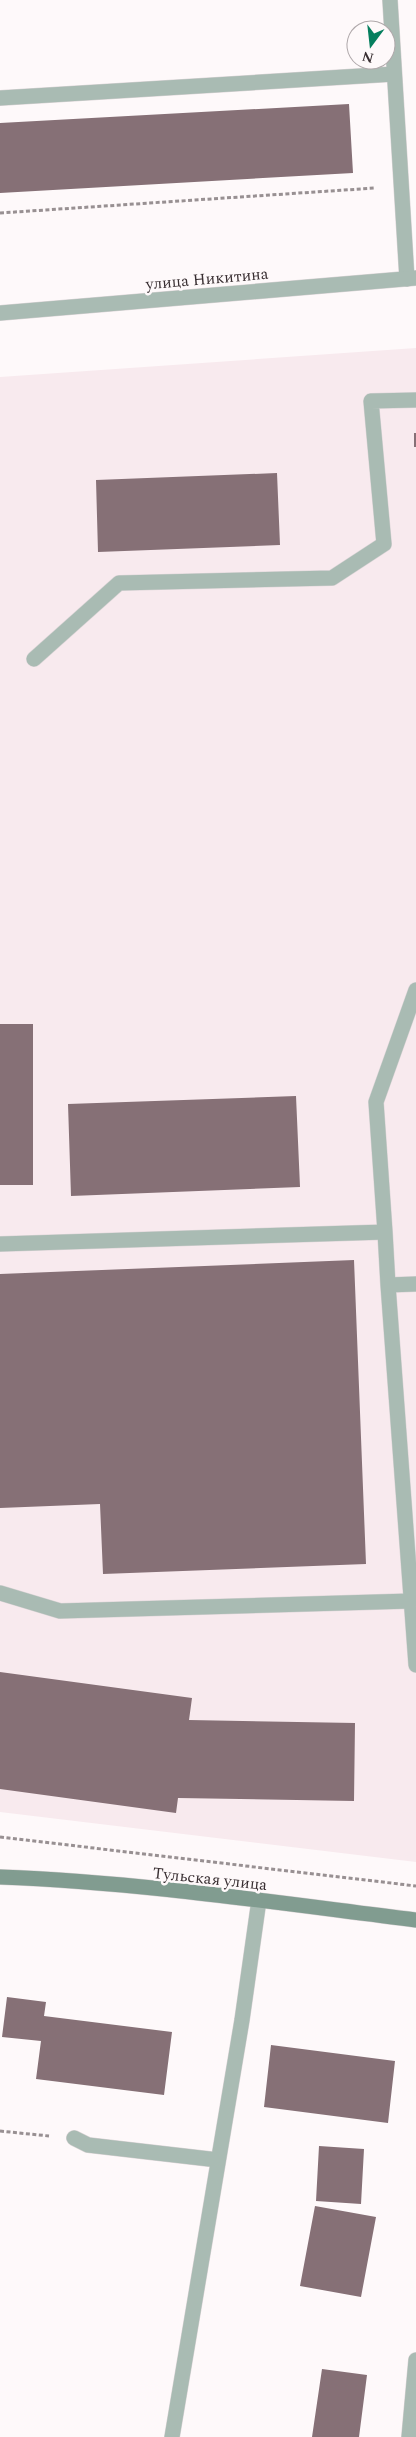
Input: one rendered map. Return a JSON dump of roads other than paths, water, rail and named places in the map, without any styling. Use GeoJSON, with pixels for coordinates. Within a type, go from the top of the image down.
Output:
{"type":"FeatureCollection","features":[{"type":"Feature","properties":{"kind":"main road","name":"Тульская улица"},"geometry":{"type":"LineString","coordinates":[[0,1877],[41,1878],[259,1900],[416,1920]]}},
{"type":"Feature","properties":{"kind":"street"},"geometry":{"type":"LineString","coordinates":[[390,0],[400,187],[411,278]]}},
{"type":"Feature","properties":{"kind":"street"},"geometry":{"type":"LineString","coordinates":[[0,98],[394,74]]}},
{"type":"Feature","properties":{"kind":"street","name":"улица Никитина"},"geometry":{"type":"LineString","coordinates":[[0,313],[411,278]]}},
{"type":"Feature","properties":{"kind":"street"},"geometry":{"type":"LineString","coordinates":[[34,659],[119,583],[332,578],[384,544],[371,401],[416,400]]}},
{"type":"Feature","properties":{"kind":"street"},"geometry":{"type":"LineString","coordinates":[[416,990],[376,1102],[416,1665]]}},
{"type":"Feature","properties":{"kind":"street"},"geometry":{"type":"LineString","coordinates":[[0,1244],[386,1232]]}},
{"type":"Feature","properties":{"kind":"street"},"geometry":{"type":"LineString","coordinates":[[388,1285],[416,1284]]}},
{"type":"Feature","properties":{"kind":"street"},"geometry":{"type":"LineString","coordinates":[[0,1593],[60,1611],[411,1600]]}},
{"type":"Feature","properties":{"kind":"street"},"geometry":{"type":"LineString","coordinates":[[172,2437],[259,1900]]}},
{"type":"Feature","properties":{"kind":"street"},"geometry":{"type":"LineString","coordinates":[[74,2138],[88,2145],[218,2160]]}},
{"type":"Feature","properties":{"kind":"street"},"geometry":{"type":"LineString","coordinates":[[409,2437],[416,2360]]}}]}
